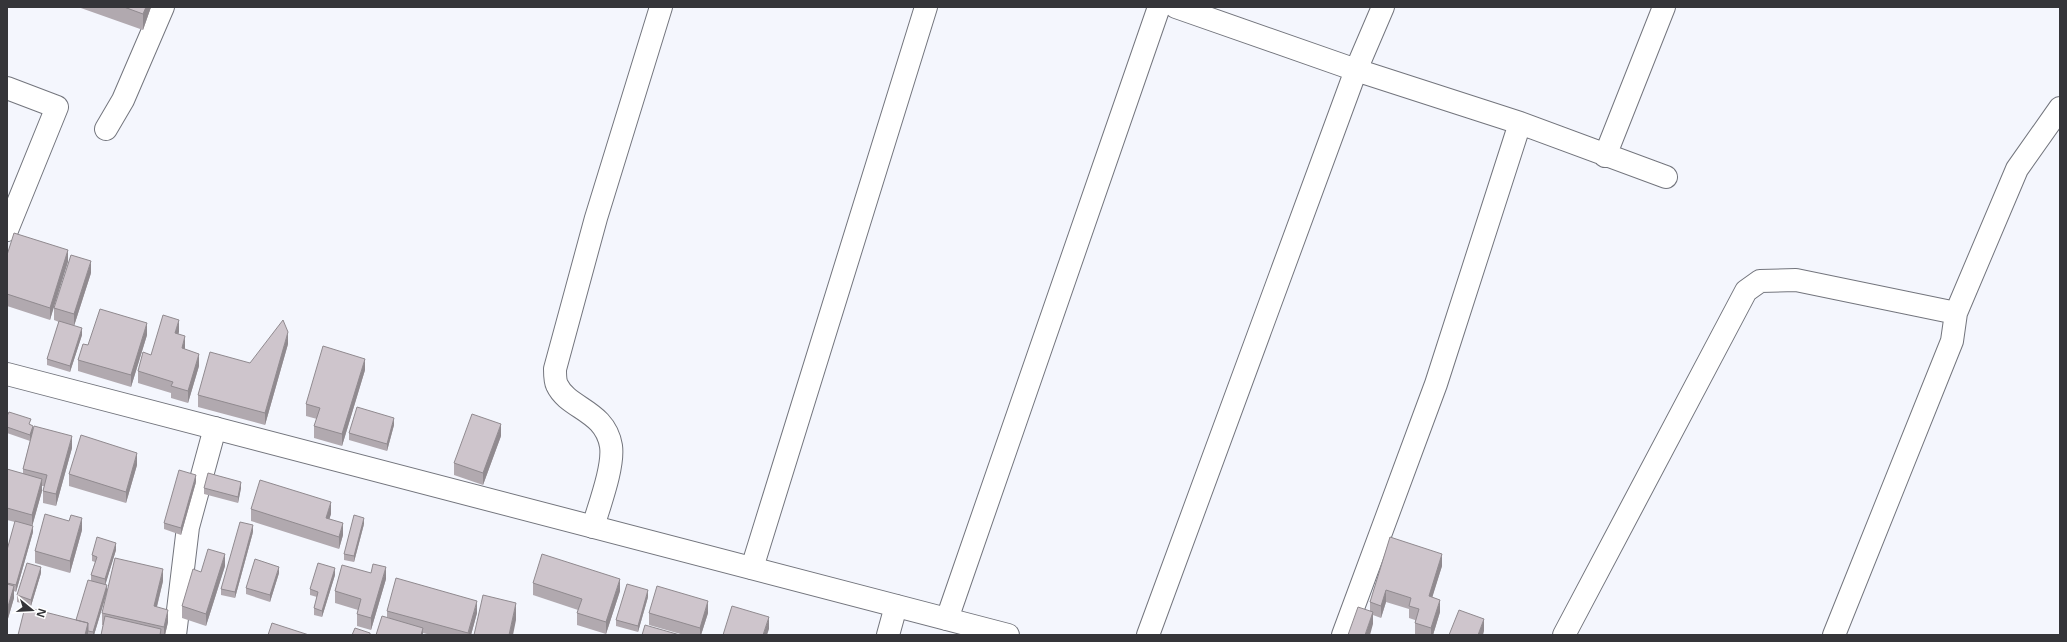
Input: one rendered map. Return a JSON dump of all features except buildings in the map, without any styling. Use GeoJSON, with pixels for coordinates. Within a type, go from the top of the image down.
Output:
{"type":"FeatureCollection","features":[{"type":"Feature","properties":{"kind":"street"},"geometry":{"type":"LineString","coordinates":[[106,129],[123,100],[163,7]]}},
{"type":"Feature","properties":{"kind":"street"},"geometry":{"type":"LineString","coordinates":[[593,527],[609,470],[611,447],[607,431],[598,420],[566,396],[557,384],[555,369],[596,218],[661,7]]}},
{"type":"Feature","properties":{"kind":"street"},"geometry":{"type":"LineString","coordinates":[[752,568],[926,7]]}},
{"type":"Feature","properties":{"kind":"street"},"geometry":{"type":"LineString","coordinates":[[947,619],[1159,7]]}},
{"type":"Feature","properties":{"kind":"street"},"geometry":{"type":"LineString","coordinates":[[1176,7],[1356,70],[1520,124],[1666,178]]}},
{"type":"Feature","properties":{"kind":"street"},"geometry":{"type":"LineString","coordinates":[[1148,635],[1356,70],[1383,7]]}},
{"type":"Feature","properties":{"kind":"street"},"geometry":{"type":"LineString","coordinates":[[1605,156],[1664,7]]}},
{"type":"Feature","properties":{"kind":"street"},"geometry":{"type":"LineString","coordinates":[[7,88],[57,107],[7,230]]}},
{"type":"Feature","properties":{"kind":"street"},"geometry":{"type":"LineString","coordinates":[[1834,635],[1952,341],[1956,313],[2017,169],[2060,108]]}},
{"type":"Feature","properties":{"kind":"street"},"geometry":{"type":"LineString","coordinates":[[1343,635],[1436,384],[1520,124]]}},
{"type":"Feature","properties":{"kind":"street"},"geometry":{"type":"LineString","coordinates":[[1564,635],[1746,291],[1760,280],[1796,280],[1956,313]]}},
{"type":"Feature","properties":{"kind":"street"},"geometry":{"type":"LineString","coordinates":[[7,374],[1008,635]]}},
{"type":"Feature","properties":{"kind":"street"},"geometry":{"type":"LineString","coordinates":[[175,635],[188,527],[215,428]]}},
{"type":"Feature","properties":{"kind":"street"},"geometry":{"type":"LineString","coordinates":[[888,635],[896,606]]}}]}
